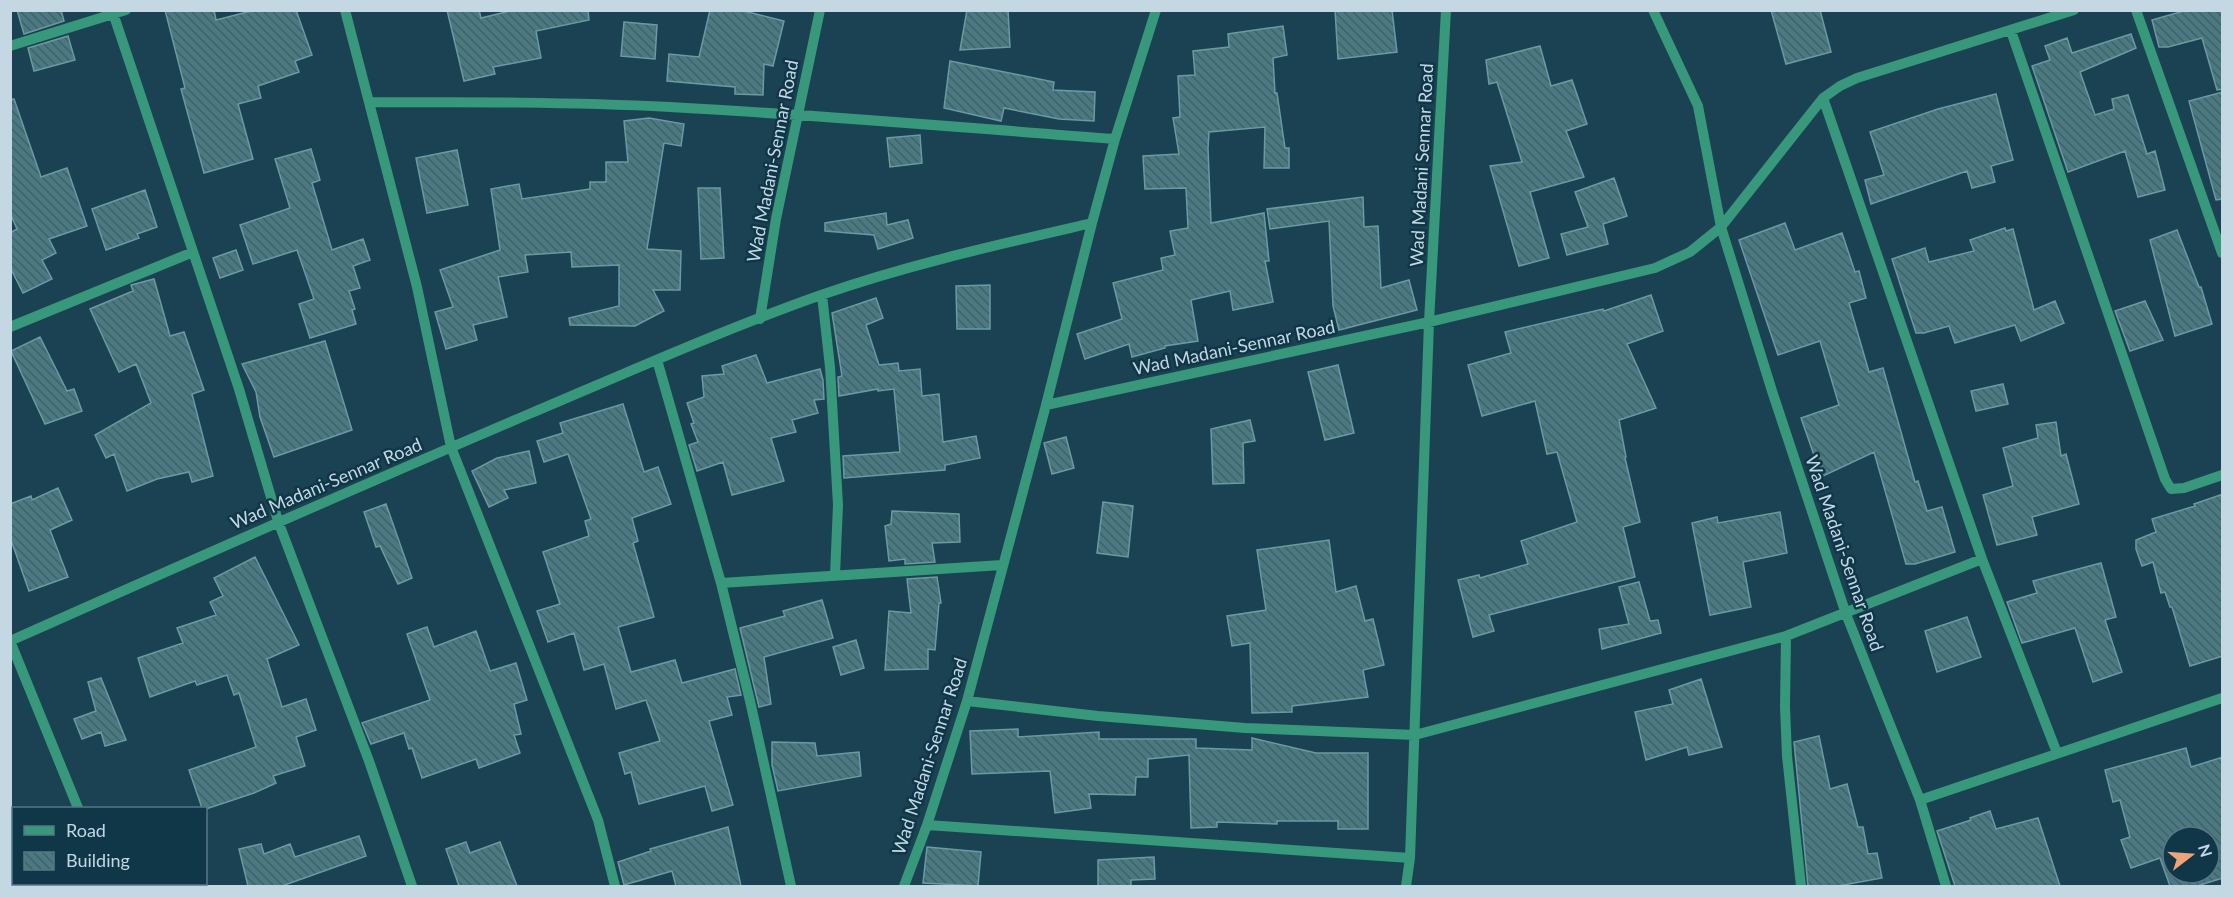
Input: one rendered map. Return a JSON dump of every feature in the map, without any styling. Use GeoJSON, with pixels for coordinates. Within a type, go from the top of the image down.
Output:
{"type":"FeatureCollection","features":[{"type":"Feature","properties":{"kind":"street"},"geometry":{"type":"LineString","coordinates":[[10,46],[126,10]]}},
{"type":"Feature","properties":{"kind":"street"},"geometry":{"type":"LineString","coordinates":[[345,10],[417,287],[451,447],[598,820],[615,886]]}},
{"type":"Feature","properties":{"kind":"street","name":"Wad Madani-Sennar Road"},"geometry":{"type":"LineString","coordinates":[[760,319],[776,219],[820,10]]}},
{"type":"Feature","properties":{"kind":"street","name":"Wad Madani-Sennar Road"},"geometry":{"type":"LineString","coordinates":[[904,886],[927,825],[966,701],[1046,405],[1092,223],[1115,140],[1156,10]]}},
{"type":"Feature","properties":{"kind":"street","name":"Wad Madani Sennar Road"},"geometry":{"type":"LineString","coordinates":[[1428,322],[1446,10]]}},
{"type":"Feature","properties":{"kind":"street","name":"Wad Madani-Sennar Road"},"geometry":{"type":"LineString","coordinates":[[1653,10],[1698,106],[1721,227],[1846,614],[1920,800],[1946,886]]}},
{"type":"Feature","properties":{"kind":"street"},"geometry":{"type":"LineString","coordinates":[[1721,227],[1824,98],[1840,86],[1857,78],[2074,10]]}},
{"type":"Feature","properties":{"kind":"street"},"geometry":{"type":"LineString","coordinates":[[2136,10],[2223,254]]}},
{"type":"Feature","properties":{"kind":"street"},"geometry":{"type":"LineString","coordinates":[[113,13],[239,389],[278,521],[369,761],[412,886]]}},
{"type":"Feature","properties":{"kind":"street"},"geometry":{"type":"LineString","coordinates":[[2011,31],[2165,479],[2171,489],[2184,488],[2223,475]]}},
{"type":"Feature","properties":{"kind":"street"},"geometry":{"type":"LineString","coordinates":[[1824,98],[1982,559],[2057,753]]}},
{"type":"Feature","properties":{"kind":"street"},"geometry":{"type":"LineString","coordinates":[[370,102],[535,102],[797,115],[1115,140]]}},
{"type":"Feature","properties":{"kind":"street","name":"Wad Madani-Sennar Road"},"geometry":{"type":"LineString","coordinates":[[11,641],[278,521],[451,447],[657,360],[822,295],[964,252],[1092,223]]}},
{"type":"Feature","properties":{"kind":"street","name":"Wad Madani-Sennar Road"},"geometry":{"type":"LineString","coordinates":[[1046,405],[1428,322],[1655,268],[1690,252],[1721,227]]}},
{"type":"Feature","properties":{"kind":"street"},"geometry":{"type":"LineString","coordinates":[[10,327],[193,252]]}},
{"type":"Feature","properties":{"kind":"street"},"geometry":{"type":"LineString","coordinates":[[822,295],[830,367],[838,505],[835,575]]}},
{"type":"Feature","properties":{"kind":"street"},"geometry":{"type":"LineString","coordinates":[[1406,886],[1410,858],[1428,322]]}},
{"type":"Feature","properties":{"kind":"street"},"geometry":{"type":"LineString","coordinates":[[657,360],[721,583],[791,886]]}},
{"type":"Feature","properties":{"kind":"street"},"geometry":{"type":"LineString","coordinates":[[966,701],[1098,716],[1245,728],[1414,735],[1786,636],[1982,559]]}},
{"type":"Feature","properties":{"kind":"street"},"geometry":{"type":"LineString","coordinates":[[721,583],[1002,565]]}},
{"type":"Feature","properties":{"kind":"street"},"geometry":{"type":"LineString","coordinates":[[1786,636],[1787,756],[1801,886]]}},
{"type":"Feature","properties":{"kind":"street"},"geometry":{"type":"LineString","coordinates":[[11,641],[78,807]]}},
{"type":"Feature","properties":{"kind":"street"},"geometry":{"type":"LineString","coordinates":[[1920,800],[2223,698]]}},
{"type":"Feature","properties":{"kind":"street"},"geometry":{"type":"LineString","coordinates":[[927,825],[1410,858]]}},
{"type":"Feature","properties":{"kind":"building"},"geometry":{"type":"Polygon","coordinates":[[[17,10],[61,10],[64,21],[24,34],[17,10]]]}},
{"type":"Feature","properties":{"kind":"building"},"geometry":{"type":"Polygon","coordinates":[[[165,10],[214,10],[216,20],[255,10],[296,10],[312,55],[295,61],[299,72],[258,86],[261,98],[238,104],[253,159],[204,173],[181,89],[185,88],[165,10]]]}},
{"type":"Feature","properties":{"kind":"building"},"geometry":{"type":"Polygon","coordinates":[[[447,10],[479,10],[481,18],[514,10],[588,10],[589,20],[536,31],[541,58],[493,67],[495,74],[464,81],[447,10]]]}},
{"type":"Feature","properties":{"kind":"building"},"geometry":{"type":"Polygon","coordinates":[[[710,10],[740,10],[784,21],[773,66],[764,64],[763,95],[735,94],[735,87],[667,81],[669,54],[699,57],[710,10]]]}},
{"type":"Feature","properties":{"kind":"building"},"geometry":{"type":"Polygon","coordinates":[[[967,10],[1008,10],[1010,47],[960,50],[967,10]]]}},
{"type":"Feature","properties":{"kind":"building"},"geometry":{"type":"Polygon","coordinates":[[[1335,10],[1392,10],[1397,52],[1338,59],[1335,10]]]}},
{"type":"Feature","properties":{"kind":"building"},"geometry":{"type":"Polygon","coordinates":[[[1771,10],[1820,10],[1831,52],[1786,64],[1771,10]]]}},
{"type":"Feature","properties":{"kind":"building"},"geometry":{"type":"Polygon","coordinates":[[[2187,10],[2223,10],[2223,89],[2217,90],[2202,38],[2168,47],[2159,47],[2152,20],[2187,10]]]}},
{"type":"Feature","properties":{"kind":"building"},"geometry":{"type":"Polygon","coordinates":[[[624,22],[657,25],[655,59],[621,56],[624,22]]]}},
{"type":"Feature","properties":{"kind":"building"},"geometry":{"type":"Polygon","coordinates":[[[1283,26],[1287,55],[1273,58],[1275,93],[1277,93],[1285,148],[1289,148],[1289,168],[1264,168],[1265,127],[1209,132],[1208,148],[1211,223],[1264,213],[1269,261],[1265,261],[1273,302],[1233,310],[1230,291],[1191,300],[1198,341],[1165,346],[1165,348],[1132,357],[1129,344],[1085,359],[1077,334],[1122,319],[1113,283],[1163,270],[1161,258],[1175,255],[1170,231],[1188,228],[1186,188],[1145,189],[1143,156],[1179,154],[1173,118],[1180,117],[1178,76],[1195,75],[1193,51],[1229,47],[1228,34],[1283,26]]]}},
{"type":"Feature","properties":{"kind":"building"},"geometry":{"type":"Polygon","coordinates":[[[2131,34],[2136,48],[2080,72],[2095,115],[2114,109],[2112,99],[2128,95],[2147,154],[2155,151],[2165,190],[2138,197],[2125,151],[2068,172],[2032,66],[2050,60],[2045,46],[2067,38],[2072,53],[2131,34]]]}},
{"type":"Feature","properties":{"kind":"building"},"geometry":{"type":"Polygon","coordinates":[[[68,36],[75,60],[34,71],[28,48],[68,36]]]}},
{"type":"Feature","properties":{"kind":"building"},"geometry":{"type":"Polygon","coordinates":[[[1540,46],[1551,86],[1572,80],[1587,124],[1566,131],[1584,177],[1530,192],[1549,258],[1519,266],[1490,166],[1522,162],[1497,82],[1489,84],[1486,60],[1540,46]]]}},
{"type":"Feature","properties":{"kind":"building"},"geometry":{"type":"Polygon","coordinates":[[[950,61],[1054,82],[1053,90],[1095,92],[1094,121],[1059,119],[1004,108],[1001,121],[944,108],[950,61]]]}},
{"type":"Feature","properties":{"kind":"building"},"geometry":{"type":"Polygon","coordinates":[[[2223,92],[2223,199],[2216,200],[2189,101],[2223,92]]]}},
{"type":"Feature","properties":{"kind":"building"},"geometry":{"type":"Polygon","coordinates":[[[1996,94],[2013,160],[1991,166],[1995,182],[1972,188],[1967,171],[1871,204],[1865,180],[1884,175],[1870,132],[1938,109],[1996,94]]]}},
{"type":"Feature","properties":{"kind":"building"},"geometry":{"type":"Polygon","coordinates":[[[10,99],[14,99],[41,177],[67,168],[87,226],[49,239],[56,253],[42,260],[52,279],[23,293],[10,267],[10,233],[17,229],[10,213],[10,99]]]}},
{"type":"Feature","properties":{"kind":"building"},"geometry":{"type":"Polygon","coordinates":[[[649,118],[684,124],[681,146],[664,143],[647,249],[681,251],[680,290],[653,290],[664,311],[635,326],[570,325],[569,318],[619,306],[619,265],[572,267],[571,252],[525,255],[528,272],[498,277],[507,317],[473,325],[477,340],[446,349],[435,312],[453,307],[440,270],[500,250],[491,189],[519,184],[522,199],[590,189],[590,182],[606,182],[606,162],[628,162],[624,121],[649,118]]]}},
{"type":"Feature","properties":{"kind":"building"},"geometry":{"type":"Polygon","coordinates":[[[920,135],[922,163],[890,167],[887,138],[920,135]]]}},
{"type":"Feature","properties":{"kind":"building"},"geometry":{"type":"Polygon","coordinates":[[[311,149],[320,180],[312,183],[332,250],[363,239],[370,260],[353,266],[360,288],[349,291],[355,309],[352,310],[356,324],[310,338],[299,304],[314,299],[297,250],[253,264],[240,225],[290,208],[275,159],[311,149]]]}},
{"type":"Feature","properties":{"kind":"building"},"geometry":{"type":"Polygon","coordinates":[[[457,150],[468,205],[427,213],[416,158],[457,150]]]}},
{"type":"Feature","properties":{"kind":"building"},"geometry":{"type":"Polygon","coordinates":[[[1614,178],[1627,216],[1603,224],[1608,244],[1567,255],[1561,234],[1588,227],[1575,192],[1614,178]]]}},
{"type":"Feature","properties":{"kind":"building"},"geometry":{"type":"Polygon","coordinates":[[[698,188],[720,188],[724,258],[701,259],[698,188]]]}},
{"type":"Feature","properties":{"kind":"building"},"geometry":{"type":"Polygon","coordinates":[[[145,190],[157,227],[137,234],[139,238],[106,250],[92,209],[145,190]]]}},
{"type":"Feature","properties":{"kind":"building"},"geometry":{"type":"Polygon","coordinates":[[[1363,197],[1364,227],[1378,226],[1381,288],[1409,280],[1417,310],[1339,330],[1333,306],[1329,221],[1270,229],[1267,209],[1363,197]]]}},
{"type":"Feature","properties":{"kind":"building"},"geometry":{"type":"Polygon","coordinates":[[[886,213],[887,225],[908,220],[913,238],[878,249],[874,235],[825,231],[825,223],[886,213]]]}},
{"type":"Feature","properties":{"kind":"building"},"geometry":{"type":"Polygon","coordinates":[[[1785,223],[1795,250],[1842,233],[1855,272],[1859,271],[1866,298],[1849,303],[1869,372],[1883,368],[1915,482],[1918,481],[1927,511],[1942,507],[1955,552],[1915,564],[1906,564],[1874,452],[1823,476],[1801,418],[1839,405],[1820,341],[1778,355],[1739,240],[1785,223]]]}},
{"type":"Feature","properties":{"kind":"building"},"geometry":{"type":"Polygon","coordinates":[[[2005,228],[2006,231],[2013,229],[2034,310],[2055,301],[2064,323],[2021,341],[2015,325],[1955,343],[1949,326],[1916,333],[1892,259],[1925,248],[1929,262],[1974,251],[1970,240],[2005,228]]]}},
{"type":"Feature","properties":{"kind":"building"},"geometry":{"type":"Polygon","coordinates":[[[2177,230],[2199,287],[2201,287],[2212,324],[2175,336],[2150,240],[2177,230]]]}},
{"type":"Feature","properties":{"kind":"building"},"geometry":{"type":"Polygon","coordinates":[[[236,250],[243,270],[220,278],[213,258],[236,250]]]}},
{"type":"Feature","properties":{"kind":"building"},"geometry":{"type":"Polygon","coordinates":[[[154,279],[170,336],[184,332],[204,390],[192,394],[213,476],[192,482],[189,472],[157,479],[127,491],[114,454],[106,458],[95,435],[151,403],[136,364],[119,372],[90,309],[133,291],[131,285],[154,279]]]}},
{"type":"Feature","properties":{"kind":"building"},"geometry":{"type":"Polygon","coordinates":[[[990,285],[990,329],[957,329],[956,286],[990,285]]]}},
{"type":"Feature","properties":{"kind":"building"},"geometry":{"type":"Polygon","coordinates":[[[1651,295],[1663,331],[1627,344],[1656,408],[1619,420],[1640,522],[1623,527],[1635,577],[1489,615],[1494,631],[1473,637],[1458,580],[1479,575],[1480,578],[1528,564],[1521,541],[1577,522],[1557,452],[1547,454],[1535,401],[1482,416],[1468,365],[1511,353],[1505,332],[1603,309],[1604,311],[1651,295]]]}},
{"type":"Feature","properties":{"kind":"building"},"geometry":{"type":"Polygon","coordinates":[[[876,298],[883,318],[866,325],[879,365],[898,363],[899,371],[920,369],[922,396],[939,394],[943,442],[976,436],[980,458],[945,465],[945,470],[844,478],[843,456],[900,452],[894,389],[878,391],[878,389],[839,396],[838,377],[842,376],[832,313],[876,298]]]}},
{"type":"Feature","properties":{"kind":"building"},"geometry":{"type":"Polygon","coordinates":[[[2145,301],[2163,340],[2130,351],[2115,311],[2145,301]]]}},
{"type":"Feature","properties":{"kind":"building"},"geometry":{"type":"Polygon","coordinates":[[[40,337],[67,391],[74,389],[82,411],[45,424],[11,351],[40,337]]]}},
{"type":"Feature","properties":{"kind":"building"},"geometry":{"type":"Polygon","coordinates":[[[325,341],[352,430],[274,457],[260,417],[256,392],[242,364],[325,341]]]}},
{"type":"Feature","properties":{"kind":"building"},"geometry":{"type":"Polygon","coordinates":[[[756,355],[767,383],[820,369],[824,399],[814,400],[818,413],[792,420],[796,432],[771,438],[784,481],[732,495],[723,462],[697,471],[689,445],[698,442],[691,424],[694,423],[687,403],[704,397],[702,376],[724,374],[722,366],[756,355]]]}},
{"type":"Feature","properties":{"kind":"building"},"geometry":{"type":"Polygon","coordinates":[[[1338,365],[1354,433],[1325,440],[1308,372],[1338,365]]]}},
{"type":"Feature","properties":{"kind":"building"},"geometry":{"type":"Polygon","coordinates":[[[2003,384],[2008,404],[1976,411],[1971,391],[2003,384]]]}},
{"type":"Feature","properties":{"kind":"building"},"geometry":{"type":"Polygon","coordinates":[[[623,404],[644,472],[658,467],[671,504],[632,518],[638,541],[633,543],[654,617],[618,627],[631,672],[675,660],[682,683],[735,669],[741,695],[727,697],[732,715],[709,721],[733,805],[712,811],[705,786],[639,804],[631,772],[625,774],[619,753],[660,741],[646,700],[616,709],[604,664],[584,670],[574,633],[548,642],[537,611],[560,604],[543,552],[589,536],[585,521],[591,519],[568,454],[544,462],[537,441],[563,433],[560,423],[623,404]]]}},
{"type":"Feature","properties":{"kind":"building"},"geometry":{"type":"Polygon","coordinates":[[[1250,420],[1255,441],[1243,443],[1244,483],[1213,484],[1211,429],[1250,420]]]}},
{"type":"Feature","properties":{"kind":"building"},"geometry":{"type":"Polygon","coordinates":[[[2056,422],[2061,456],[2066,454],[2079,504],[2032,517],[2037,535],[1997,545],[1983,495],[2013,486],[2003,448],[2038,438],[2036,425],[2056,422]]]}},
{"type":"Feature","properties":{"kind":"building"},"geometry":{"type":"Polygon","coordinates":[[[1066,437],[1074,468],[1052,474],[1044,443],[1066,437]]]}},
{"type":"Feature","properties":{"kind":"building"},"geometry":{"type":"Polygon","coordinates":[[[529,451],[536,483],[504,490],[508,498],[489,507],[472,471],[497,458],[529,451]]]}},
{"type":"Feature","properties":{"kind":"building"},"geometry":{"type":"Polygon","coordinates":[[[58,488],[72,520],[50,530],[68,577],[29,591],[10,537],[10,504],[31,496],[32,500],[58,488]]]}},
{"type":"Feature","properties":{"kind":"building"},"geometry":{"type":"Polygon","coordinates":[[[2223,494],[2223,656],[2190,666],[2172,607],[2170,607],[2165,592],[2161,593],[2153,562],[2142,566],[2136,549],[2136,540],[2156,532],[2152,519],[2195,506],[2194,504],[2223,494]]]}},
{"type":"Feature","properties":{"kind":"building"},"geometry":{"type":"Polygon","coordinates":[[[1103,502],[1133,506],[1128,557],[1097,553],[1103,502]]]}},
{"type":"Feature","properties":{"kind":"building"},"geometry":{"type":"Polygon","coordinates":[[[386,504],[412,578],[398,584],[380,546],[376,547],[364,512],[386,504]]]}},
{"type":"Feature","properties":{"kind":"building"},"geometry":{"type":"Polygon","coordinates":[[[892,511],[959,514],[960,542],[932,543],[935,562],[905,564],[905,559],[889,561],[885,526],[891,524],[892,511]]]}},
{"type":"Feature","properties":{"kind":"building"},"geometry":{"type":"Polygon","coordinates":[[[1780,512],[1787,553],[1743,562],[1751,607],[1710,615],[1692,523],[1717,517],[1718,523],[1780,512]]]}},
{"type":"Feature","properties":{"kind":"building"},"geometry":{"type":"Polygon","coordinates":[[[1329,540],[1336,592],[1356,586],[1365,621],[1373,619],[1384,665],[1363,670],[1368,697],[1292,706],[1292,712],[1252,713],[1250,643],[1232,646],[1227,616],[1266,610],[1257,550],[1329,540]]]}},
{"type":"Feature","properties":{"kind":"building"},"geometry":{"type":"Polygon","coordinates":[[[255,557],[299,645],[267,659],[282,707],[306,699],[316,730],[296,737],[305,766],[273,776],[276,783],[254,793],[207,809],[202,807],[189,770],[256,747],[239,693],[234,695],[227,675],[197,685],[195,681],[150,697],[138,658],[183,643],[177,628],[216,615],[210,602],[223,596],[214,578],[255,557]]]}},
{"type":"Feature","properties":{"kind":"building"},"geometry":{"type":"Polygon","coordinates":[[[2101,563],[2116,617],[2105,620],[2122,672],[2093,682],[2075,628],[2022,643],[2007,602],[2037,593],[2033,581],[2101,563]]]}},
{"type":"Feature","properties":{"kind":"building"},"geometry":{"type":"Polygon","coordinates":[[[937,577],[941,603],[939,603],[935,650],[928,649],[928,669],[885,670],[889,611],[911,613],[907,579],[937,577]]]}},
{"type":"Feature","properties":{"kind":"building"},"geometry":{"type":"Polygon","coordinates":[[[1639,582],[1650,621],[1658,620],[1661,633],[1602,649],[1599,629],[1629,624],[1619,587],[1639,582]]]}},
{"type":"Feature","properties":{"kind":"building"},"geometry":{"type":"Polygon","coordinates":[[[822,600],[833,638],[764,657],[771,704],[759,707],[740,628],[785,616],[783,611],[822,600]]]}},
{"type":"Feature","properties":{"kind":"building"},"geometry":{"type":"Polygon","coordinates":[[[1967,617],[1981,657],[1937,672],[1925,631],[1967,617]]]}},
{"type":"Feature","properties":{"kind":"building"},"geometry":{"type":"Polygon","coordinates":[[[427,627],[434,647],[476,631],[490,671],[516,663],[527,700],[514,704],[521,734],[514,735],[520,753],[479,768],[476,759],[422,778],[412,748],[409,749],[404,733],[371,744],[362,723],[430,700],[407,634],[427,627]]]}},
{"type":"Feature","properties":{"kind":"building"},"geometry":{"type":"Polygon","coordinates":[[[856,640],[864,668],[841,675],[833,647],[856,640]]]}},
{"type":"Feature","properties":{"kind":"building"},"geometry":{"type":"Polygon","coordinates":[[[101,678],[126,740],[105,746],[101,732],[82,739],[74,719],[96,711],[88,682],[101,678]]]}},
{"type":"Feature","properties":{"kind":"building"},"geometry":{"type":"Polygon","coordinates":[[[1701,679],[1722,747],[1689,755],[1687,747],[1646,760],[1635,712],[1673,704],[1669,690],[1701,679]]]}},
{"type":"Feature","properties":{"kind":"building"},"geometry":{"type":"Polygon","coordinates":[[[1018,729],[1018,737],[1099,732],[1099,739],[1196,739],[1196,748],[1252,750],[1252,738],[1316,753],[1368,753],[1368,829],[1338,829],[1338,821],[1277,821],[1277,824],[1217,822],[1217,827],[1191,828],[1189,755],[1148,759],[1148,777],[1136,777],[1135,795],[1089,794],[1091,808],[1055,813],[1050,771],[972,774],[970,731],[1018,729]]]}},
{"type":"Feature","properties":{"kind":"building"},"geometry":{"type":"Polygon","coordinates":[[[1819,736],[1830,789],[1847,784],[1858,827],[1863,827],[1868,854],[1877,853],[1882,878],[1838,886],[1808,886],[1794,742],[1819,736]]]}},
{"type":"Feature","properties":{"kind":"building"},"geometry":{"type":"Polygon","coordinates":[[[772,742],[815,743],[817,756],[859,752],[861,776],[778,791],[772,765],[772,742]]]}},
{"type":"Feature","properties":{"kind":"building"},"geometry":{"type":"Polygon","coordinates":[[[2186,748],[2191,767],[2223,757],[2223,878],[2221,879],[2221,825],[2161,825],[2161,861],[2160,858],[2131,868],[2121,840],[2130,837],[2120,800],[2113,802],[2105,770],[2186,748]]]}},
{"type":"Feature","properties":{"kind":"building"},"geometry":{"type":"Polygon","coordinates":[[[1990,811],[1996,829],[2038,818],[2060,886],[1955,886],[1937,831],[1990,811]]]}},
{"type":"Feature","properties":{"kind":"building"},"geometry":{"type":"Polygon","coordinates":[[[728,827],[741,886],[676,886],[672,871],[624,885],[618,862],[651,851],[650,849],[728,827]]]}},
{"type":"Feature","properties":{"kind":"building"},"geometry":{"type":"Polygon","coordinates":[[[359,836],[366,856],[282,886],[248,886],[239,849],[261,844],[264,854],[290,844],[295,857],[359,836]]]}},
{"type":"Feature","properties":{"kind":"building"},"geometry":{"type":"Polygon","coordinates":[[[466,842],[470,853],[500,842],[517,886],[459,886],[446,849],[466,842]]]}},
{"type":"Feature","properties":{"kind":"building"},"geometry":{"type":"Polygon","coordinates":[[[927,847],[981,852],[978,886],[923,883],[927,847]]]}},
{"type":"Feature","properties":{"kind":"building"},"geometry":{"type":"Polygon","coordinates":[[[1154,857],[1155,879],[1131,880],[1131,886],[1098,886],[1098,860],[1154,857]]]}},
{"type":"Feature","properties":{"kind":"building"},"geometry":{"type":"Polygon","coordinates":[[[2170,885],[2200,885],[2197,886],[2170,885]]]}}]}
